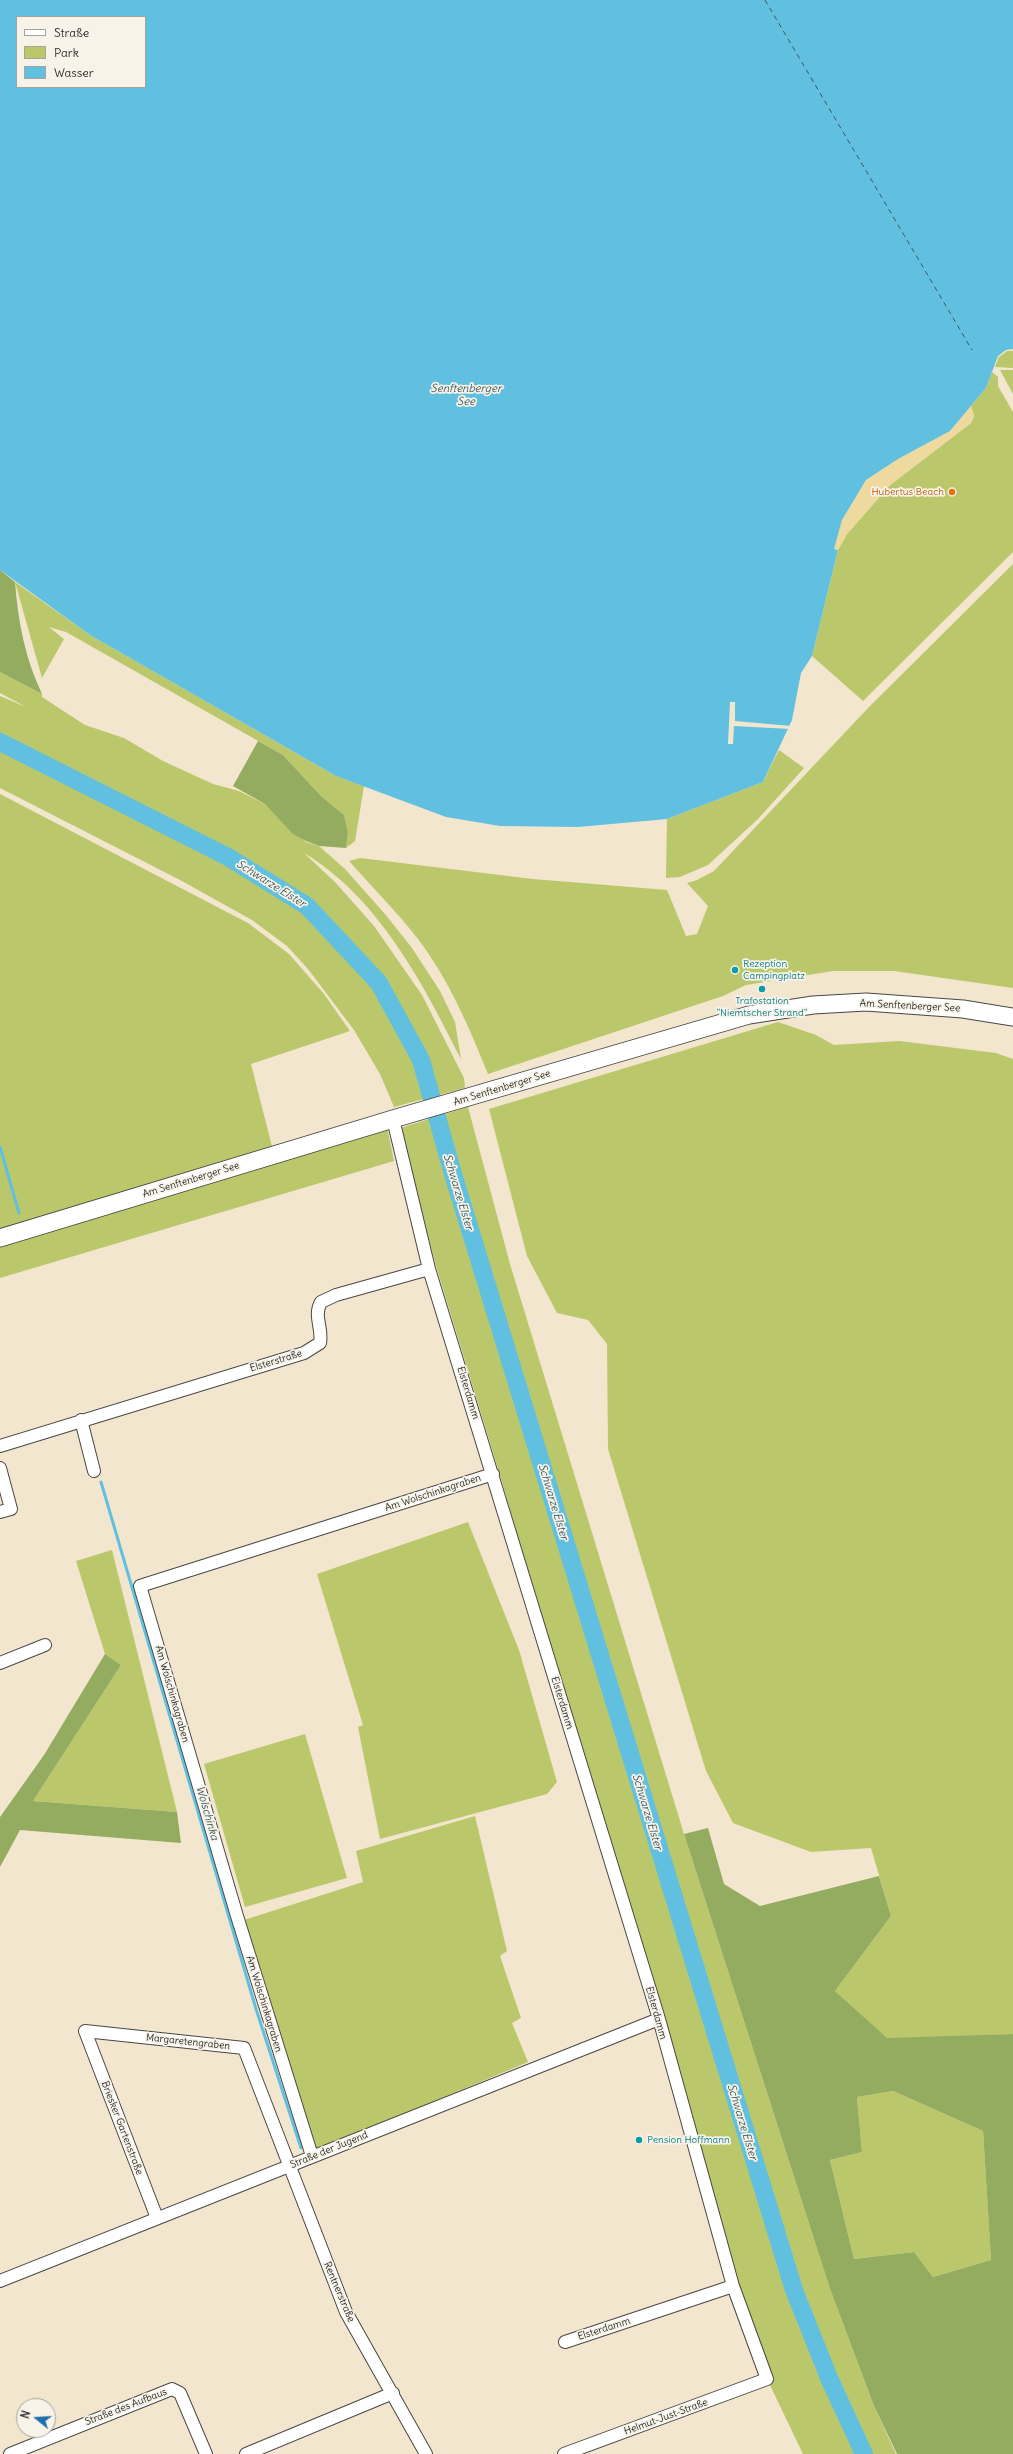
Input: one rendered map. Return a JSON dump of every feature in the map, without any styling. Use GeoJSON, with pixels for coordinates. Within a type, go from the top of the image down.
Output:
{"type":"FeatureCollection","features":[{"type":"Feature","properties":{"kind":"street","name":"Am Senftenberger See"},"geometry":{"type":"LineString","coordinates":[[0,1238],[400,1117],[456,1102],[749,1015],[813,1005],[866,1002],[913,1004],[963,1009],[1013,1018]]}},
{"type":"Feature","properties":{"kind":"street","name":"Elsterdamm"},"geometry":{"type":"LineString","coordinates":[[400,1117],[429,1268],[659,2019],[733,2286],[767,2379]]}},
{"type":"Feature","properties":{"kind":"street","name":"Elsterstraße"},"geometry":{"type":"LineString","coordinates":[[0,1446],[304,1353],[320,1343],[321,1336],[316,1314],[321,1302],[336,1295],[429,1268]]}},
{"type":"Feature","properties":{"kind":"street"},"geometry":{"type":"LineString","coordinates":[[81,1420],[94,1471]]}},
{"type":"Feature","properties":{"kind":"street"},"geometry":{"type":"LineString","coordinates":[[0,1468],[11,1509],[0,1512]]}},
{"type":"Feature","properties":{"kind":"street","name":"Am Wolschinkagraben"},"geometry":{"type":"LineString","coordinates":[[312,2156],[237,1916],[140,1586],[493,1474]]}},
{"type":"Feature","properties":{"kind":"street"},"geometry":{"type":"LineString","coordinates":[[0,1663],[45,1645]]}},
{"type":"Feature","properties":{"kind":"street","name":"Straße der Jugend"},"geometry":{"type":"LineString","coordinates":[[0,2281],[659,2019]]}},
{"type":"Feature","properties":{"kind":"street","name":"Margaretengraben"},"geometry":{"type":"LineString","coordinates":[[88,2038],[85,2031],[244,2048],[289,2166]]}},
{"type":"Feature","properties":{"kind":"street","name":"Briesker Gartenstraße"},"geometry":{"type":"LineString","coordinates":[[88,2038],[157,2218]]}},
{"type":"Feature","properties":{"kind":"street","name":"Rentnerstraße"},"geometry":{"type":"LineString","coordinates":[[289,2166],[346,2312],[426,2454]]}},
{"type":"Feature","properties":{"kind":"street","name":"Elsterdamm"},"geometry":{"type":"LineString","coordinates":[[565,2342],[733,2286]]}},
{"type":"Feature","properties":{"kind":"street","name":"Helmut-Just-Straße"},"geometry":{"type":"LineString","coordinates":[[564,2454],[767,2379]]}},
{"type":"Feature","properties":{"kind":"street","name":"Straße des Aufbaus"},"geometry":{"type":"LineString","coordinates":[[10,2454],[172,2389],[180,2393],[206,2454]]}},
{"type":"Feature","properties":{"kind":"street"},"geometry":{"type":"LineString","coordinates":[[246,2454],[393,2393]]}},
{"type":"Feature","properties":{"kind":"green space"},"geometry":{"type":"Polygon","coordinates":[[[1007,351],[1013,351],[1013,368],[995,367],[999,357],[1007,351]]]}},
{"type":"Feature","properties":{"kind":"green space"},"geometry":{"type":"Polygon","coordinates":[[[1000,370],[1013,370],[1013,394],[1000,370]]]}},
{"type":"Feature","properties":{"kind":"green space"},"geometry":{"type":"Polygon","coordinates":[[[992,372],[998,377],[998,386],[1013,412],[1013,552],[863,701],[812,656],[838,550],[847,534],[890,485],[971,423],[974,416],[971,406],[986,388],[992,372]]]}},
{"type":"Feature","properties":{"kind":"green space"},"geometry":{"type":"Polygon","coordinates":[[[1013,564],[1013,988],[894,971],[833,971],[746,985],[723,996],[488,1074],[458,1004],[429,955],[402,919],[349,861],[360,858],[533,879],[667,890],[686,936],[697,934],[708,906],[687,883],[697,880],[714,871],[869,707],[1013,564]]]}},
{"type":"Feature","properties":{"kind":"green space"},"geometry":{"type":"Polygon","coordinates":[[[0,570],[15,582],[23,640],[31,667],[42,694],[0,672],[0,570]]]}},
{"type":"Feature","properties":{"kind":"green space"},"geometry":{"type":"Polygon","coordinates":[[[15,582],[90,635],[336,776],[364,786],[355,841],[346,848],[348,832],[344,815],[321,796],[283,755],[66,632],[49,627],[64,639],[42,678],[15,582]]]}},
{"type":"Feature","properties":{"kind":"green space"},"geometry":{"type":"Polygon","coordinates":[[[0,672],[42,694],[42,697],[85,725],[124,738],[163,761],[213,784],[239,791],[265,804],[306,842],[319,846],[345,869],[385,914],[412,948],[440,991],[455,1022],[461,1059],[414,973],[377,918],[355,894],[331,872],[304,853],[336,883],[374,926],[422,995],[464,1078],[465,1088],[394,1107],[380,1074],[354,1030],[308,969],[287,946],[252,920],[180,880],[0,788],[0,696],[26,707],[0,693],[0,672]]]}},
{"type":"Feature","properties":{"kind":"green space"},"geometry":{"type":"Polygon","coordinates":[[[258,741],[283,755],[321,796],[344,815],[348,832],[346,848],[319,846],[293,834],[265,804],[233,786],[258,741]]]}},
{"type":"Feature","properties":{"kind":"green space"},"geometry":{"type":"Polygon","coordinates":[[[779,750],[804,768],[758,819],[708,865],[680,877],[666,878],[667,819],[763,782],[779,750]]]}},
{"type":"Feature","properties":{"kind":"green space"},"geometry":{"type":"Polygon","coordinates":[[[0,794],[248,923],[289,954],[324,994],[350,1031],[251,1064],[276,1162],[387,1127],[394,1161],[0,1278],[0,794]]]}},
{"type":"Feature","properties":{"kind":"green space"},"geometry":{"type":"Polygon","coordinates":[[[778,1022],[816,1035],[834,1045],[899,1041],[996,1053],[1013,1059],[1013,2034],[887,2039],[835,1991],[891,1916],[871,1848],[811,1852],[733,1823],[706,1771],[608,1449],[607,1344],[588,1320],[557,1313],[527,1256],[489,1109],[778,1022]]]}},
{"type":"Feature","properties":{"kind":"green space"},"geometry":{"type":"Polygon","coordinates":[[[468,1107],[510,1264],[684,1834],[830,2289],[874,2406],[896,2454],[803,2454],[767,2379],[733,2286],[659,2019],[499,1472],[436,1266],[400,1128],[468,1107]]]}},
{"type":"Feature","properties":{"kind":"green space"},"geometry":{"type":"Polygon","coordinates":[[[468,1522],[519,1650],[557,1782],[547,1794],[380,1839],[358,1727],[363,1725],[317,1574],[468,1522]]]}},
{"type":"Feature","properties":{"kind":"green space"},"geometry":{"type":"Polygon","coordinates":[[[112,1550],[177,1812],[33,1801],[121,1665],[105,1654],[76,1561],[112,1550]]]}},
{"type":"Feature","properties":{"kind":"green space"},"geometry":{"type":"Polygon","coordinates":[[[105,1654],[121,1665],[33,1801],[177,1812],[181,1843],[20,1830],[0,1867],[0,1817],[44,1755],[105,1654]]]}},
{"type":"Feature","properties":{"kind":"green space"},"geometry":{"type":"Polygon","coordinates":[[[305,1734],[347,1878],[245,1907],[204,1764],[305,1734]]]}},
{"type":"Feature","properties":{"kind":"green space"},"geometry":{"type":"Polygon","coordinates":[[[475,1816],[507,1951],[500,1956],[521,2018],[512,2023],[528,2062],[315,2151],[244,1920],[363,1882],[356,1851],[475,1816]]]}},
{"type":"Feature","properties":{"kind":"green space"},"geometry":{"type":"Polygon","coordinates":[[[708,1828],[724,1884],[760,1906],[879,1876],[891,1916],[835,1991],[887,2038],[1013,2034],[1013,2454],[897,2454],[874,2406],[830,2289],[684,1834],[708,1828]],[[893,2091],[857,2097],[862,2152],[830,2160],[854,2259],[914,2252],[933,2277],[991,2260],[983,2131],[893,2091]]]}},
{"type":"Feature","properties":{"kind":"green space"},"geometry":{"type":"Polygon","coordinates":[[[893,2091],[983,2131],[991,2260],[933,2277],[914,2252],[854,2259],[830,2160],[862,2152],[857,2097],[893,2091]]]}},
{"type":"Feature","properties":{"kind":"sand"},"geometry":{"type":"Polygon","coordinates":[[[971,406],[974,416],[971,423],[890,485],[847,534],[838,550],[833,549],[842,520],[866,480],[898,459],[950,431],[971,406]]]}},
{"type":"Feature","properties":{"kind":"water","name":"Senftenberger See"},"geometry":{"type":"Polygon","coordinates":[[[0,0],[1013,0],[1013,349],[1006,350],[998,356],[986,388],[950,431],[898,459],[866,480],[842,520],[834,549],[838,550],[812,656],[801,673],[792,720],[763,782],[667,819],[578,827],[500,826],[446,817],[336,776],[90,635],[0,570],[0,0]]]}},
{"type":"Feature","properties":{"kind":"pier"},"geometry":{"type":"Polygon","coordinates":[[[730,702],[735,702],[735,721],[791,726],[791,729],[734,726],[733,744],[728,744],[730,702]]]}},
{"type":"Feature","properties":{"kind":"waterway","name":"Schwarze Elster"},"geometry":{"type":"LineString","coordinates":[[0,742],[228,857],[307,906],[379,983],[421,1060],[453,1174],[794,2290],[829,2378],[864,2454]]}},
{"type":"Feature","properties":{"kind":"waterway"},"geometry":{"type":"LineString","coordinates":[[0,1147],[19,1213]]}},
{"type":"Feature","properties":{"kind":"waterway","name":"Wolschinka"},"geometry":{"type":"LineString","coordinates":[[101,1482],[256,2009],[301,2148]]}},
{"type":"Feature","properties":{"kind":"ferry route"},"geometry":{"type":"LineString","coordinates":[[765,0],[972,350]]}},
{"type":"Feature","properties":{"kind":"place","name":"Hubertus Beach"},"geometry":{"type":"Point","coordinates":[952,492]}},
{"type":"Feature","properties":{"kind":"place","name":"Rezeption Campingplatz"},"geometry":{"type":"Point","coordinates":[735,970]}},
{"type":"Feature","properties":{"kind":"place","name":"Trafostation \"Niemtscher Strand\""},"geometry":{"type":"Point","coordinates":[762,989]}},
{"type":"Feature","properties":{"kind":"place","name":"Pension Hoffmann"},"geometry":{"type":"Point","coordinates":[639,2140]}}]}
